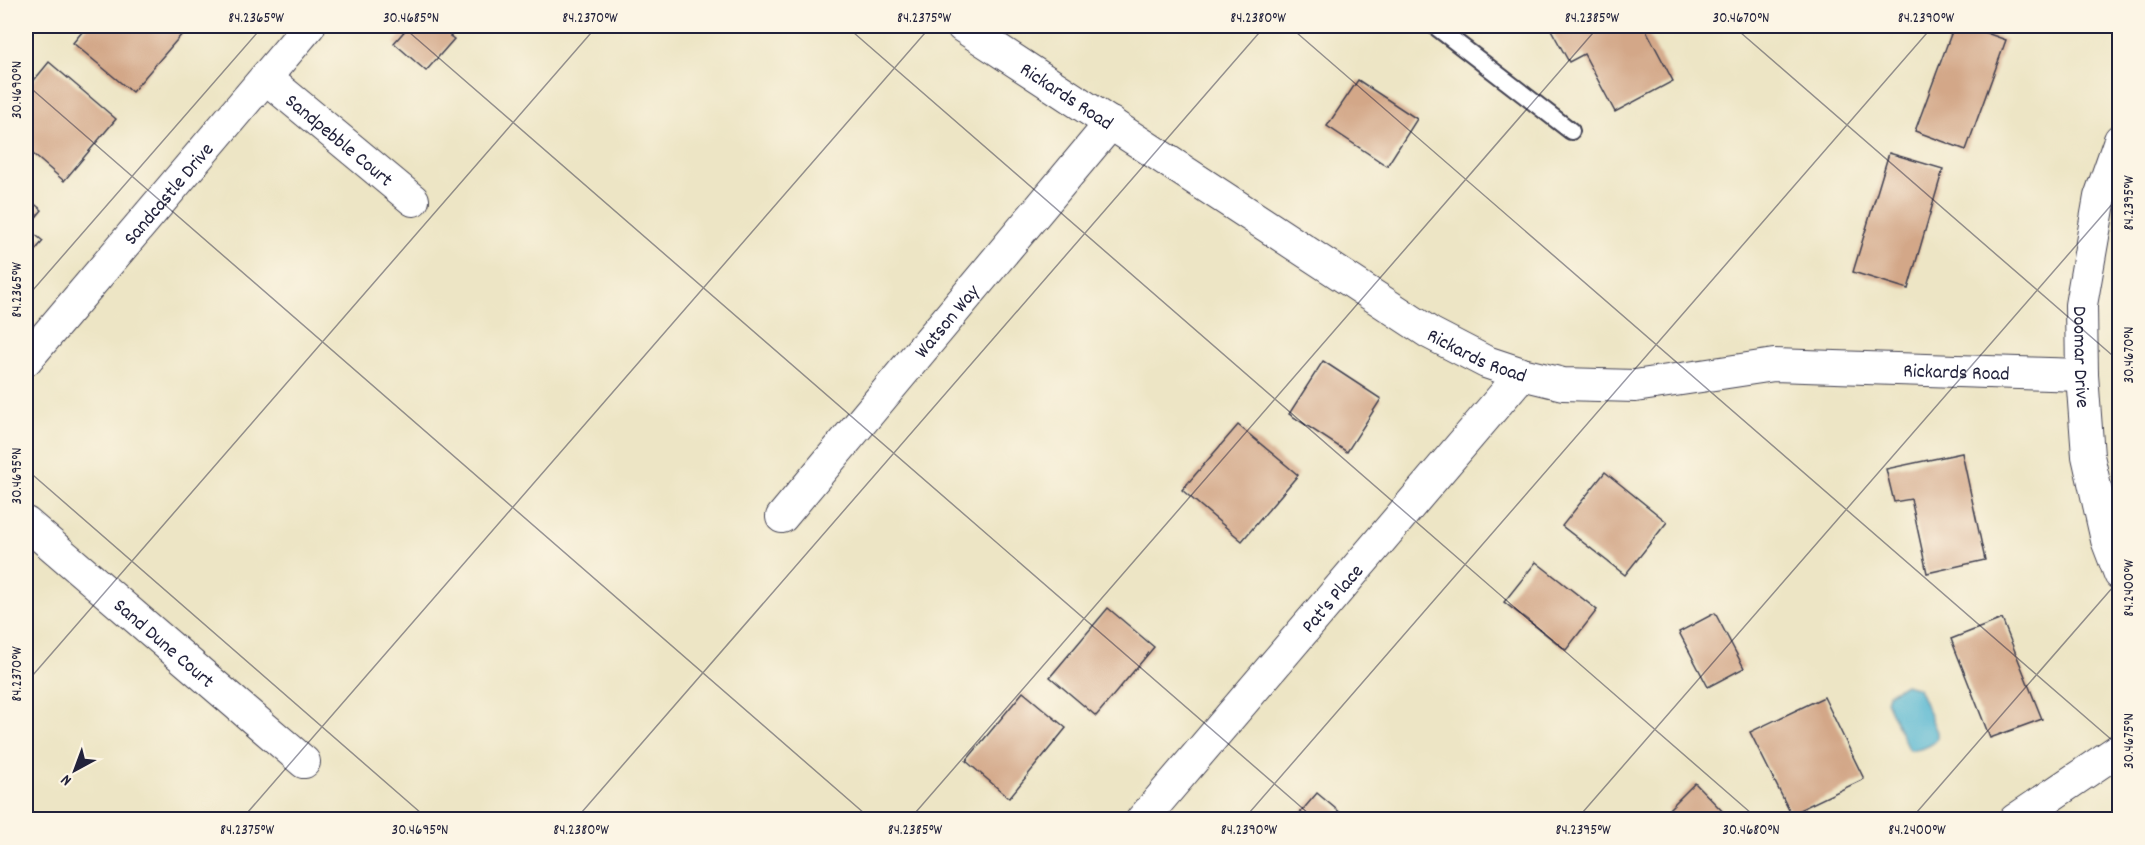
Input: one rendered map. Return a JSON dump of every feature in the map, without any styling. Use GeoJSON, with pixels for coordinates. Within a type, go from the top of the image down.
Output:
{"type":"FeatureCollection","features":[{"type":"Feature","properties":{"kind":"street","name":"Sandcastle Drive"},"geometry":{"type":"LineString","coordinates":[[26,360],[309,26]]}},
{"type":"Feature","properties":{"kind":"street","name":"Rickards Road"},"geometry":{"type":"LineString","coordinates":[[962,26],[1430,333],[1486,362],[1522,374],[1563,384],[1635,386],[1773,365],[2082,375]]}},
{"type":"Feature","properties":{"kind":"street","name":"Sandpebble Court"},"geometry":{"type":"LineString","coordinates":[[266,78],[413,200]]}},
{"type":"Feature","properties":{"kind":"street","name":"Watson Way"},"geometry":{"type":"LineString","coordinates":[[782,517],[1111,123]]}},
{"type":"Feature","properties":{"kind":"street","name":"Doomar Drive"},"geometry":{"type":"LineString","coordinates":[[2120,140],[2100,197],[2082,305],[2082,375],[2088,456],[2107,540],[2120,574]]}},
{"type":"Feature","properties":{"kind":"street","name":"Pat's Place"},"geometry":{"type":"LineString","coordinates":[[1142,819],[1522,374]]}},
{"type":"Feature","properties":{"kind":"street","name":"Sand Dune Court"},"geometry":{"type":"LineString","coordinates":[[26,523],[304,762]]}},
{"type":"Feature","properties":{"kind":"street"},"geometry":{"type":"LineString","coordinates":[[2015,819],[2120,749]]}},
{"type":"Feature","properties":{"kind":"lane"},"geometry":{"type":"LineString","coordinates":[[1435,26],[1571,131]]}},
{"type":"Feature","properties":{"kind":"water"},"geometry":{"type":"Polygon","coordinates":[[[1905,684],[1918,688],[1937,732],[1935,742],[1917,750],[1909,750],[1886,701],[1888,694],[1905,684]]]}},
{"type":"Feature","properties":{"kind":"building"},"geometry":{"type":"Polygon","coordinates":[[[87,26],[189,26],[132,92],[73,43],[87,26]]]}},
{"type":"Feature","properties":{"kind":"building"},"geometry":{"type":"Polygon","coordinates":[[[409,26],[458,26],[450,36],[454,39],[426,71],[394,43],[409,26]]]}},
{"type":"Feature","properties":{"kind":"building"},"geometry":{"type":"Polygon","coordinates":[[[1549,26],[1625,26],[1626,28],[1644,26],[1673,81],[1615,112],[1584,54],[1569,62],[1549,26]]]}},
{"type":"Feature","properties":{"kind":"building"},"geometry":{"type":"Polygon","coordinates":[[[1954,26],[1967,26],[2006,40],[1966,150],[1915,131],[1954,26]]]}},
{"type":"Feature","properties":{"kind":"building"},"geometry":{"type":"Polygon","coordinates":[[[49,62],[116,119],[64,181],[26,148],[26,90],[49,62]]]}},
{"type":"Feature","properties":{"kind":"building"},"geometry":{"type":"Polygon","coordinates":[[[1358,80],[1417,119],[1387,166],[1327,126],[1358,80]]]}},
{"type":"Feature","properties":{"kind":"building"},"geometry":{"type":"Polygon","coordinates":[[[1889,153],[1943,169],[1908,289],[1853,272],[1889,153]]]}},
{"type":"Feature","properties":{"kind":"building"},"geometry":{"type":"Polygon","coordinates":[[[26,197],[42,210],[27,228],[43,241],[26,261],[26,197]]]}},
{"type":"Feature","properties":{"kind":"building"},"geometry":{"type":"Polygon","coordinates":[[[1323,361],[1381,399],[1347,452],[1289,414],[1323,361]]]}},
{"type":"Feature","properties":{"kind":"building"},"geometry":{"type":"Polygon","coordinates":[[[1238,425],[1298,475],[1242,541],[1182,490],[1238,425]]]}},
{"type":"Feature","properties":{"kind":"building"},"geometry":{"type":"Polygon","coordinates":[[[1962,453],[1985,560],[1927,573],[1911,499],[1894,502],[1886,469],[1962,453]]]}},
{"type":"Feature","properties":{"kind":"building"},"geometry":{"type":"Polygon","coordinates":[[[1605,472],[1667,522],[1625,575],[1562,526],[1605,472]]]}},
{"type":"Feature","properties":{"kind":"building"},"geometry":{"type":"Polygon","coordinates":[[[1536,562],[1597,610],[1566,650],[1504,602],[1536,562]]]}},
{"type":"Feature","properties":{"kind":"building"},"geometry":{"type":"Polygon","coordinates":[[[1108,608],[1154,647],[1096,716],[1050,677],[1108,608]]]}},
{"type":"Feature","properties":{"kind":"building"},"geometry":{"type":"Polygon","coordinates":[[[1715,613],[1744,668],[1708,687],[1679,632],[1715,613]]]}},
{"type":"Feature","properties":{"kind":"building"},"geometry":{"type":"Polygon","coordinates":[[[2002,619],[2042,719],[1990,738],[1951,639],[2002,619]]]}},
{"type":"Feature","properties":{"kind":"building"},"geometry":{"type":"Polygon","coordinates":[[[1023,692],[1066,728],[1009,798],[966,761],[1023,692]]]}},
{"type":"Feature","properties":{"kind":"building"},"geometry":{"type":"Polygon","coordinates":[[[1824,697],[1864,779],[1791,814],[1750,732],[1824,697]]]}},
{"type":"Feature","properties":{"kind":"building"},"geometry":{"type":"Polygon","coordinates":[[[1695,783],[1731,820],[1666,820],[1672,814],[1668,810],[1695,783]]]}},
{"type":"Feature","properties":{"kind":"building"},"geometry":{"type":"Polygon","coordinates":[[[1317,793],[1349,820],[1294,820],[1317,793]]]}}]}
